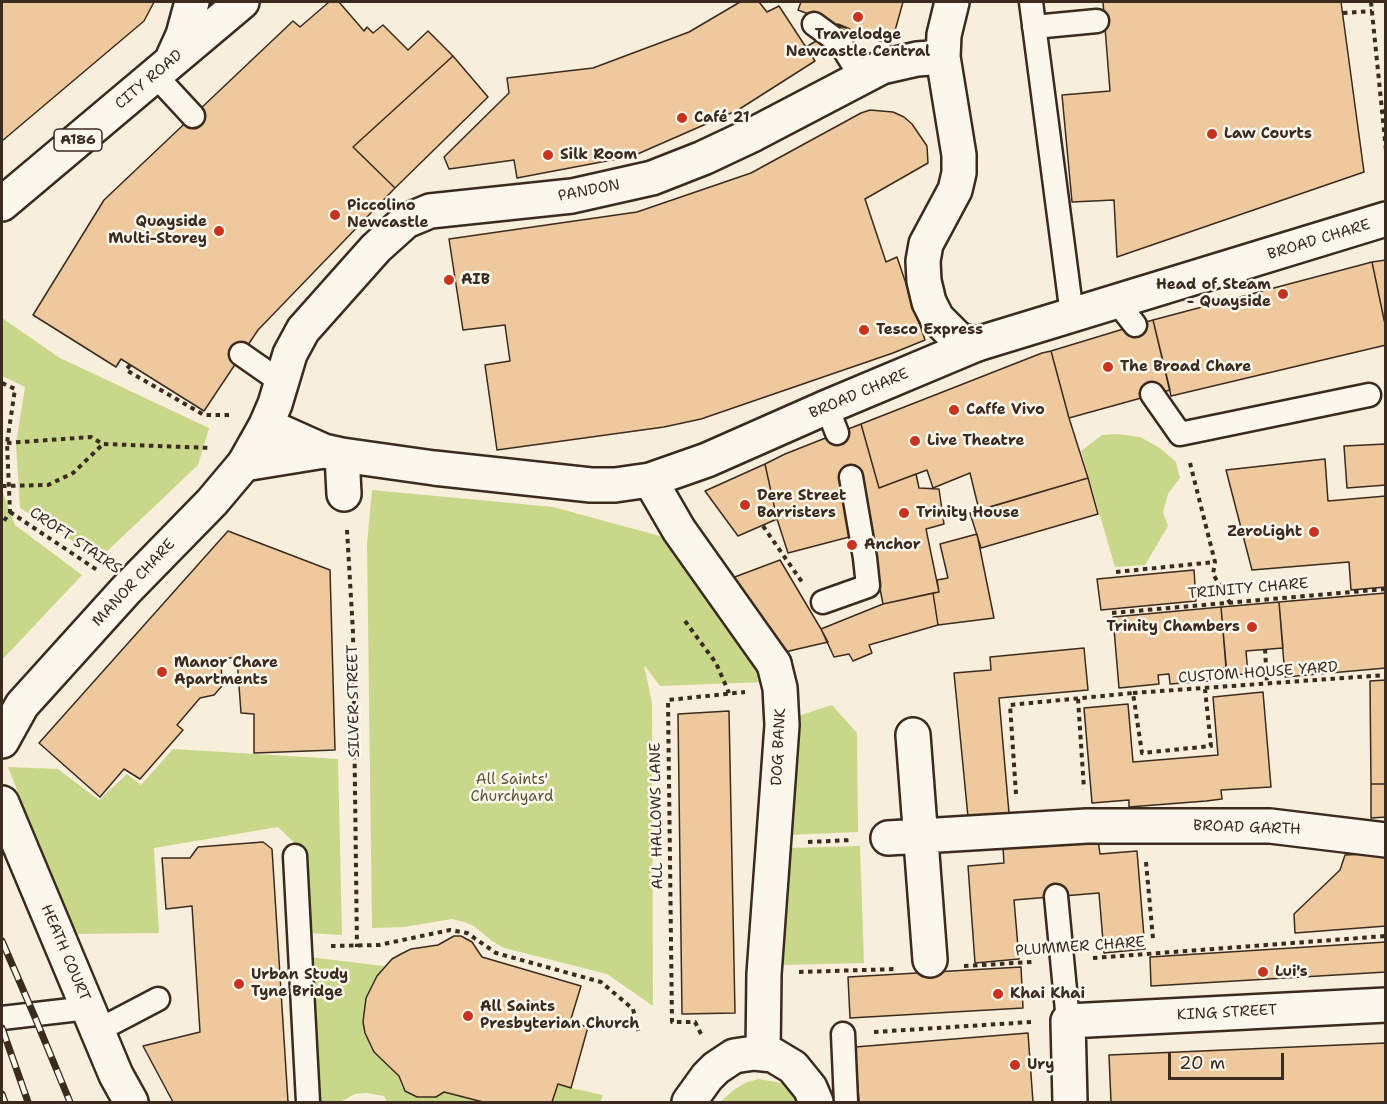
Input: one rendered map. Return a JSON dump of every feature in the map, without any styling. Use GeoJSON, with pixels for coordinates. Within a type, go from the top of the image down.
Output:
{"type":"FeatureCollection","features":[{"type":"Feature","properties":{"kind":"street","name":"A186"},"geometry":{"type":"LineString","coordinates":[[163,68],[183,35],[192,2]]}},
{"type":"Feature","properties":{"kind":"street","name":"CITY ROAD"},"geometry":{"type":"LineString","coordinates":[[2,204],[242,2]]}},
{"type":"Feature","properties":{"kind":"street"},"geometry":{"type":"LineString","coordinates":[[952,2],[944,35],[943,57],[959,155],[959,173],[955,190],[926,244],[923,261],[924,281],[929,302],[937,318],[958,340],[977,344]]}},
{"type":"Feature","properties":{"kind":"street","name":"PANDON"},"geometry":{"type":"LineString","coordinates":[[252,420],[275,404],[290,354],[303,330],[376,248],[406,221],[430,211],[572,196],[652,178],[703,158],[754,134],[882,67],[917,59],[943,57]]}},
{"type":"Feature","properties":{"kind":"street","name":"BROAD CHARE"},"geometry":{"type":"LineString","coordinates":[[252,420],[333,453],[434,468],[591,485],[615,485],[650,480],[832,420],[977,344],[1072,315],[1126,314],[1386,219]]}},
{"type":"Feature","properties":{"kind":"street","name":"MANOR CHARE"},"geometry":{"type":"LineString","coordinates":[[2,741],[22,705],[126,590],[212,502],[244,464],[252,420]]}},
{"type":"Feature","properties":{"kind":"street"},"geometry":{"type":"LineString","coordinates":[[333,453],[344,494]]}},
{"type":"Feature","properties":{"kind":"street","name":"BROAD CHARE"},"geometry":{"type":"LineString","coordinates":[[244,464],[333,453]]}},
{"type":"Feature","properties":{"kind":"street"},"geometry":{"type":"LineString","coordinates":[[650,480],[679,530],[777,676]]}},
{"type":"Feature","properties":{"kind":"street","name":"DOG BANK"},"geometry":{"type":"LineString","coordinates":[[763,1053],[764,974],[782,725],[777,676]]}},
{"type":"Feature","properties":{"kind":"street"},"geometry":{"type":"LineString","coordinates":[[913,735],[931,965]]}},
{"type":"Feature","properties":{"kind":"street","name":"HEATH COURT"},"geometry":{"type":"LineString","coordinates":[[2,803],[116,1075],[131,1102]]}},
{"type":"Feature","properties":{"kind":"street","name":"BROAD GARTH"},"geometry":{"type":"LineString","coordinates":[[888,838],[1018,830],[1052,836],[1086,826],[1270,826],[1386,840]]}},
{"type":"Feature","properties":{"kind":"street","name":"KING STREET"},"geometry":{"type":"LineString","coordinates":[[1068,1021],[1386,1005]]}},
{"type":"Feature","properties":{"kind":"street"},"geometry":{"type":"LineString","coordinates":[[1068,1021],[1070,1102]]}},
{"type":"Feature","properties":{"kind":"street"},"geometry":{"type":"LineString","coordinates":[[689,1102],[707,1077],[726,1061],[744,1054],[763,1053],[783,1059],[793,1066],[806,1082],[816,1102]]}},
{"type":"Feature","properties":{"kind":"lane"},"geometry":{"type":"LineString","coordinates":[[1030,2],[1072,315]]}},
{"type":"Feature","properties":{"kind":"lane"},"geometry":{"type":"LineString","coordinates":[[1034,27],[1097,21]]}},
{"type":"Feature","properties":{"kind":"lane"},"geometry":{"type":"LineString","coordinates":[[814,24],[840,43],[861,77]]}},
{"type":"Feature","properties":{"kind":"lane"},"geometry":{"type":"LineString","coordinates":[[163,68],[193,116]]}},
{"type":"Feature","properties":{"kind":"lane"},"geometry":{"type":"LineString","coordinates":[[241,354],[281,382]]}},
{"type":"Feature","properties":{"kind":"lane"},"geometry":{"type":"LineString","coordinates":[[1152,394],[1180,434],[1369,395]]}},
{"type":"Feature","properties":{"kind":"lane"},"geometry":{"type":"LineString","coordinates":[[823,602],[868,586],[851,477]]}},
{"type":"Feature","properties":{"kind":"lane"},"geometry":{"type":"LineString","coordinates":[[295,856],[308,1102]]}},
{"type":"Feature","properties":{"kind":"lane"},"geometry":{"type":"LineString","coordinates":[[1056,896],[1068,1021]]}},
{"type":"Feature","properties":{"kind":"lane"},"geometry":{"type":"LineString","coordinates":[[2,1018],[93,1019],[158,999]]}},
{"type":"Feature","properties":{"kind":"lane"},"geometry":{"type":"LineString","coordinates":[[843,1034],[846,1102]]}},
{"type":"Feature","properties":{"kind":"path"},"geometry":{"type":"LineString","coordinates":[[1371,2],[1386,150]]}},
{"type":"Feature","properties":{"kind":"path"},"geometry":{"type":"LineString","coordinates":[[1343,14],[1372,11]]}},
{"type":"Feature","properties":{"kind":"path"},"geometry":{"type":"LineString","coordinates":[[130,365],[126,370],[204,415],[252,420]]}},
{"type":"Feature","properties":{"kind":"path","name":"CROFT STAIRS"},"geometry":{"type":"LineString","coordinates":[[2,383],[15,389],[7,443],[10,512],[2,524]]}},
{"type":"Feature","properties":{"kind":"path"},"geometry":{"type":"LineString","coordinates":[[1180,434],[1190,461],[1215,562],[1213,574],[1231,604]]}},
{"type":"Feature","properties":{"kind":"path"},"geometry":{"type":"LineString","coordinates":[[7,443],[90,437],[103,444],[204,447]]}},
{"type":"Feature","properties":{"kind":"path"},"geometry":{"type":"LineString","coordinates":[[2,486],[48,485],[73,473],[103,444]]}},
{"type":"Feature","properties":{"kind":"path","name":"SILVER STREET"},"geometry":{"type":"LineString","coordinates":[[344,494],[352,621],[357,946],[394,943],[450,930],[467,933],[496,953],[601,982],[633,1009],[639,1034]]}},
{"type":"Feature","properties":{"kind":"path","name":"CROFT STAIRS"},"geometry":{"type":"LineString","coordinates":[[10,512],[126,590]]}},
{"type":"Feature","properties":{"kind":"path"},"geometry":{"type":"LineString","coordinates":[[763,526],[807,590],[823,602]]}},
{"type":"Feature","properties":{"kind":"path"},"geometry":{"type":"LineString","coordinates":[[1116,572],[1215,562]]}},
{"type":"Feature","properties":{"kind":"path","name":"TRINITY CHARE"},"geometry":{"type":"LineString","coordinates":[[1112,613],[1386,589]]}},
{"type":"Feature","properties":{"kind":"path"},"geometry":{"type":"LineString","coordinates":[[685,621],[716,663],[729,693]]}},
{"type":"Feature","properties":{"kind":"path"},"geometry":{"type":"LineString","coordinates":[[1265,649],[1267,684]]}},
{"type":"Feature","properties":{"kind":"path","name":"CUSTOM HOUSE YARD"},"geometry":{"type":"LineString","coordinates":[[1018,830],[1010,705],[1133,693],[1386,675]]}},
{"type":"Feature","properties":{"kind":"path","name":"ALL HALLOWS LANE"},"geometry":{"type":"LineString","coordinates":[[695,1022],[672,1022],[668,700],[729,693],[777,676]]}},
{"type":"Feature","properties":{"kind":"path"},"geometry":{"type":"LineString","coordinates":[[1133,693],[1142,753],[1211,746],[1205,689]]}},
{"type":"Feature","properties":{"kind":"path"},"geometry":{"type":"LineString","coordinates":[[1078,699],[1086,826]]}},
{"type":"Feature","properties":{"kind":"path"},"geometry":{"type":"LineString","coordinates":[[1143,826],[1153,939]]}},
{"type":"Feature","properties":{"kind":"path"},"geometry":{"type":"LineString","coordinates":[[773,844],[888,838]]}},
{"type":"Feature","properties":{"kind":"path","name":"PLUMMER CHARE"},"geometry":{"type":"LineString","coordinates":[[796,972],[1063,961],[1386,936]]}},
{"type":"Feature","properties":{"kind":"path"},"geometry":{"type":"LineString","coordinates":[[843,1034],[997,1023]]}},
{"type":"Feature","properties":{"kind":"green space"},"geometry":{"type":"Polygon","coordinates":[[[2,318],[60,358],[209,428],[198,465],[100,558],[20,508],[16,444],[25,387],[2,376],[2,318]]]}},
{"type":"Feature","properties":{"kind":"green space"},"geometry":{"type":"Polygon","coordinates":[[[1118,434],[1140,437],[1160,448],[1176,462],[1180,478],[1168,494],[1163,512],[1168,526],[1145,565],[1115,567],[1081,451],[1102,435],[1118,434]]]}},
{"type":"Feature","properties":{"kind":"green space"},"geometry":{"type":"Polygon","coordinates":[[[2,490],[15,525],[82,575],[2,660],[2,490]]]}},
{"type":"Feature","properties":{"kind":"green space","name":"All Saints' Churchyard"},"geometry":{"type":"Polygon","coordinates":[[[372,490],[553,507],[667,538],[742,640],[765,682],[660,686],[644,665],[652,703],[653,1006],[607,974],[504,948],[474,926],[464,922],[452,919],[404,927],[372,928],[367,544],[372,490]]]}},
{"type":"Feature","properties":{"kind":"green space"},"geometry":{"type":"Polygon","coordinates":[[[832,705],[857,733],[858,832],[789,835],[798,716],[832,705]]]}},
{"type":"Feature","properties":{"kind":"green space"},"geometry":{"type":"Polygon","coordinates":[[[173,749],[338,759],[342,935],[308,933],[300,848],[278,827],[154,848],[159,933],[74,934],[8,767],[58,769],[99,800],[127,774],[141,785],[173,749]]]}},
{"type":"Feature","properties":{"kind":"green space"},"geometry":{"type":"Polygon","coordinates":[[[860,846],[864,963],[781,965],[788,848],[860,846]]]}},
{"type":"Feature","properties":{"kind":"green space"},"geometry":{"type":"Polygon","coordinates":[[[308,957],[384,966],[371,986],[364,1010],[365,1033],[374,1052],[399,1076],[402,1087],[412,1096],[427,1098],[444,1092],[483,1102],[387,1102],[384,1096],[366,1093],[355,1094],[340,1102],[316,1102],[308,957]]]}},
{"type":"Feature","properties":{"kind":"green space"},"geometry":{"type":"Polygon","coordinates":[[[759,1079],[787,1084],[804,1102],[720,1102],[735,1089],[747,1082],[759,1079]]]}},
{"type":"Feature","properties":{"kind":"green space"},"geometry":{"type":"Polygon","coordinates":[[[558,1084],[603,1095],[600,1102],[552,1102],[558,1084]]]}},
{"type":"Feature","properties":{"kind":"building"},"geometry":{"type":"Polygon","coordinates":[[[2,2],[154,2],[144,21],[2,141],[2,2]]]}},
{"type":"Feature","properties":{"kind":"building","name":"Quayside Multi-Storey"},"geometry":{"type":"Polygon","coordinates":[[[329,2],[339,2],[364,31],[367,27],[373,33],[383,25],[408,50],[428,31],[453,56],[353,147],[395,188],[258,330],[204,411],[121,359],[116,367],[33,315],[104,200],[293,21],[300,27],[329,2]]]}},
{"type":"Feature","properties":{"kind":"building"},"geometry":{"type":"Polygon","coordinates":[[[740,2],[759,2],[767,12],[779,6],[815,61],[738,110],[633,156],[517,178],[514,160],[449,169],[444,157],[509,93],[507,78],[593,68],[689,32],[740,2]]]}},
{"type":"Feature","properties":{"kind":"building","name":"Travelodge Newcastle Central"},"geometry":{"type":"Polygon","coordinates":[[[801,2],[903,2],[891,45],[798,10],[801,2]]]}},
{"type":"Feature","properties":{"kind":"building","name":"Law Courts"},"geometry":{"type":"Polygon","coordinates":[[[1103,2],[1341,2],[1364,172],[1117,257],[1114,200],[1072,202],[1062,95],[1110,91],[1103,2]]]}},
{"type":"Feature","properties":{"kind":"building"},"geometry":{"type":"Polygon","coordinates":[[[838,24],[850,29],[846,35],[811,55],[806,47],[835,30],[838,24]]]}},
{"type":"Feature","properties":{"kind":"building"},"geometry":{"type":"Polygon","coordinates":[[[453,56],[488,97],[395,188],[353,147],[453,56]]]}},
{"type":"Feature","properties":{"kind":"building"},"geometry":{"type":"Polygon","coordinates":[[[870,110],[893,112],[904,117],[912,124],[927,146],[928,163],[865,199],[886,262],[897,257],[925,340],[701,419],[664,427],[497,450],[485,365],[510,361],[505,325],[463,330],[449,239],[637,212],[751,173],[870,110]]]}},
{"type":"Feature","properties":{"kind":"building"},"geometry":{"type":"Polygon","coordinates":[[[1386,260],[1386,329],[1372,262],[1386,260]]]}},
{"type":"Feature","properties":{"kind":"building"},"geometry":{"type":"Polygon","coordinates":[[[1372,262],[1386,329],[1386,345],[1171,396],[1153,320],[1372,262]]]}},
{"type":"Feature","properties":{"kind":"building"},"geometry":{"type":"Polygon","coordinates":[[[1153,320],[1170,390],[1069,418],[1051,351],[1153,320]]]}},
{"type":"Feature","properties":{"kind":"building","name":"Live Theatre"},"geometry":{"type":"Polygon","coordinates":[[[1051,351],[1088,478],[979,510],[970,473],[933,488],[927,470],[879,488],[861,424],[1051,351]]]}},
{"type":"Feature","properties":{"kind":"building","name":"Trinity House"},"geometry":{"type":"Polygon","coordinates":[[[861,424],[879,488],[916,474],[919,488],[939,489],[944,524],[926,529],[939,592],[883,604],[873,553],[853,536],[788,553],[777,519],[765,464],[861,424]]]}},
{"type":"Feature","properties":{"kind":"building"},"geometry":{"type":"Polygon","coordinates":[[[1386,444],[1386,485],[1347,488],[1344,446],[1386,444]]]}},
{"type":"Feature","properties":{"kind":"building","name":"ZeroLight"},"geometry":{"type":"Polygon","coordinates":[[[1325,459],[1328,501],[1386,496],[1386,587],[1351,590],[1349,562],[1252,570],[1226,470],[1325,459]]]}},
{"type":"Feature","properties":{"kind":"building","name":"Dere Street Barristers"},"geometry":{"type":"Polygon","coordinates":[[[765,464],[777,519],[738,536],[705,491],[765,464]]]}},
{"type":"Feature","properties":{"kind":"building"},"geometry":{"type":"Polygon","coordinates":[[[1088,478],[1098,514],[981,548],[970,513],[1088,478]]]}},
{"type":"Feature","properties":{"kind":"building","name":"Manor Chare Apartments"},"geometry":{"type":"Polygon","coordinates":[[[228,531],[330,570],[335,750],[254,753],[254,714],[241,713],[237,658],[221,658],[222,686],[214,695],[200,698],[177,725],[183,730],[140,779],[124,769],[100,797],[39,743],[228,531]]]}},
{"type":"Feature","properties":{"kind":"building"},"geometry":{"type":"Polygon","coordinates":[[[977,534],[994,618],[938,625],[933,593],[939,592],[937,580],[948,578],[940,544],[977,534]]]}},
{"type":"Feature","properties":{"kind":"building"},"geometry":{"type":"Polygon","coordinates":[[[780,560],[828,642],[785,652],[732,578],[780,560]]]}},
{"type":"Feature","properties":{"kind":"building"},"geometry":{"type":"Polygon","coordinates":[[[1194,570],[1196,601],[1101,610],[1097,579],[1194,570]]]}},
{"type":"Feature","properties":{"kind":"building"},"geometry":{"type":"Polygon","coordinates":[[[933,593],[938,625],[869,645],[872,653],[853,661],[849,654],[834,657],[821,629],[883,604],[933,593]]]}},
{"type":"Feature","properties":{"kind":"building"},"geometry":{"type":"Polygon","coordinates":[[[1386,593],[1386,668],[1285,677],[1279,602],[1386,593]]]}},
{"type":"Feature","properties":{"kind":"building","name":"Trinity Chambers"},"geometry":{"type":"Polygon","coordinates":[[[1279,602],[1283,648],[1246,651],[1248,674],[1227,675],[1221,607],[1279,602]]]}},
{"type":"Feature","properties":{"kind":"building"},"geometry":{"type":"Polygon","coordinates":[[[1221,607],[1226,668],[1209,670],[1210,681],[1170,684],[1169,674],[1158,675],[1159,684],[1119,688],[1113,617],[1221,607]]]}},
{"type":"Feature","properties":{"kind":"building"},"geometry":{"type":"Polygon","coordinates":[[[1084,648],[1088,690],[999,698],[1009,813],[968,817],[954,673],[991,670],[990,657],[1084,648]]]}},
{"type":"Feature","properties":{"kind":"building"},"geometry":{"type":"Polygon","coordinates":[[[1386,680],[1386,784],[1371,784],[1370,681],[1386,680]]]}},
{"type":"Feature","properties":{"kind":"building"},"geometry":{"type":"Polygon","coordinates":[[[1263,692],[1271,787],[1221,790],[1222,799],[1206,801],[1129,807],[1129,800],[1092,803],[1084,708],[1128,704],[1133,762],[1218,755],[1213,697],[1263,692]]]}},
{"type":"Feature","properties":{"kind":"building"},"geometry":{"type":"Polygon","coordinates":[[[729,711],[735,1013],[682,1014],[678,714],[729,711]]]}},
{"type":"Feature","properties":{"kind":"building"},"geometry":{"type":"Polygon","coordinates":[[[1371,784],[1386,784],[1386,817],[1371,818],[1371,784]]]}},
{"type":"Feature","properties":{"kind":"building"},"geometry":{"type":"Polygon","coordinates":[[[1098,840],[1100,854],[1137,851],[1145,949],[1104,953],[1099,893],[1014,900],[1019,959],[975,963],[968,866],[1004,863],[1003,848],[1098,840]]]}},
{"type":"Feature","properties":{"kind":"building","name":"Urban Study Tyne Bridge"},"geometry":{"type":"Polygon","coordinates":[[[263,842],[272,849],[288,1102],[173,1102],[143,1046],[200,1032],[192,906],[166,909],[162,858],[190,858],[198,847],[263,842]]]}},
{"type":"Feature","properties":{"kind":"building"},"geometry":{"type":"Polygon","coordinates":[[[1386,853],[1386,926],[1295,933],[1294,914],[1340,870],[1345,855],[1386,853]]]}},
{"type":"Feature","properties":{"kind":"building","name":"All Saints Presbyterian Church"},"geometry":{"type":"Polygon","coordinates":[[[454,936],[461,936],[472,942],[482,957],[581,986],[570,1022],[588,1027],[571,1088],[558,1084],[552,1102],[483,1102],[444,1092],[436,1097],[417,1097],[405,1091],[399,1076],[374,1052],[365,1033],[363,1022],[366,998],[377,976],[392,959],[401,954],[411,949],[438,945],[454,936]]]}},
{"type":"Feature","properties":{"kind":"building"},"geometry":{"type":"Polygon","coordinates":[[[1386,942],[1386,972],[1151,986],[1150,957],[1386,942]]]}},
{"type":"Feature","properties":{"kind":"building"},"geometry":{"type":"Polygon","coordinates":[[[1021,967],[1023,1008],[850,1018],[848,977],[1021,967]]]}},
{"type":"Feature","properties":{"kind":"building"},"geometry":{"type":"Polygon","coordinates":[[[1028,1033],[1033,1102],[859,1102],[855,1047],[1028,1033]]]}},
{"type":"Feature","properties":{"kind":"building"},"geometry":{"type":"Polygon","coordinates":[[[1386,1043],[1386,1102],[1111,1102],[1109,1055],[1386,1043]]]}},
{"type":"Feature","properties":{"kind":"railway"},"geometry":{"type":"LineString","coordinates":[[2,941],[70,1102]]}},
{"type":"Feature","properties":{"kind":"railway"},"geometry":{"type":"LineString","coordinates":[[2,1028],[28,1102]]}},
{"type":"Feature","properties":{"kind":"railway"},"geometry":{"type":"LineString","coordinates":[[2,1094],[5,1102]]}},
{"type":"Feature","properties":{"kind":"place","name":"Travelodge Newcastle Central"},"geometry":{"type":"Point","coordinates":[858,17]}},
{"type":"Feature","properties":{"kind":"place","name":"Café 21"},"geometry":{"type":"Point","coordinates":[682,118]}},
{"type":"Feature","properties":{"kind":"place","name":"Law Courts"},"geometry":{"type":"Point","coordinates":[1212,134]}},
{"type":"Feature","properties":{"kind":"place","name":"Silk Room"},"geometry":{"type":"Point","coordinates":[548,155]}},
{"type":"Feature","properties":{"kind":"place","name":"Piccolino Newcastle"},"geometry":{"type":"Point","coordinates":[335,215]}},
{"type":"Feature","properties":{"kind":"place","name":"Quayside Multi-Storey"},"geometry":{"type":"Point","coordinates":[219,231]}},
{"type":"Feature","properties":{"kind":"place","name":"AIB"},"geometry":{"type":"Point","coordinates":[449,280]}},
{"type":"Feature","properties":{"kind":"place","name":"Head of Steam - Quayside"},"geometry":{"type":"Point","coordinates":[1283,294]}},
{"type":"Feature","properties":{"kind":"place","name":"Tesco Express"},"geometry":{"type":"Point","coordinates":[864,330]}},
{"type":"Feature","properties":{"kind":"place","name":"The Broad Chare"},"geometry":{"type":"Point","coordinates":[1108,367]}},
{"type":"Feature","properties":{"kind":"place","name":"Caffe Vivo"},"geometry":{"type":"Point","coordinates":[954,410]}},
{"type":"Feature","properties":{"kind":"place","name":"Live Theatre"},"geometry":{"type":"Point","coordinates":[915,441]}},
{"type":"Feature","properties":{"kind":"place","name":"Dere Street Barristers"},"geometry":{"type":"Point","coordinates":[745,505]}},
{"type":"Feature","properties":{"kind":"place","name":"Trinity House"},"geometry":{"type":"Point","coordinates":[904,513]}},
{"type":"Feature","properties":{"kind":"place","name":"ZeroLight"},"geometry":{"type":"Point","coordinates":[1314,532]}},
{"type":"Feature","properties":{"kind":"place","name":"Anchor"},"geometry":{"type":"Point","coordinates":[852,545]}},
{"type":"Feature","properties":{"kind":"place","name":"Trinity Chambers"},"geometry":{"type":"Point","coordinates":[1252,627]}},
{"type":"Feature","properties":{"kind":"place","name":"Manor Chare Apartments"},"geometry":{"type":"Point","coordinates":[162,672]}},
{"type":"Feature","properties":{"kind":"place","name":"Lui's"},"geometry":{"type":"Point","coordinates":[1263,972]}},
{"type":"Feature","properties":{"kind":"place","name":"Urban Study Tyne Bridge"},"geometry":{"type":"Point","coordinates":[239,984]}},
{"type":"Feature","properties":{"kind":"place","name":"Khai Khai"},"geometry":{"type":"Point","coordinates":[998,994]}},
{"type":"Feature","properties":{"kind":"place","name":"All Saints Presbyterian Church"},"geometry":{"type":"Point","coordinates":[468,1016]}},
{"type":"Feature","properties":{"kind":"place","name":"Ury"},"geometry":{"type":"Point","coordinates":[1015,1065]}}]}
